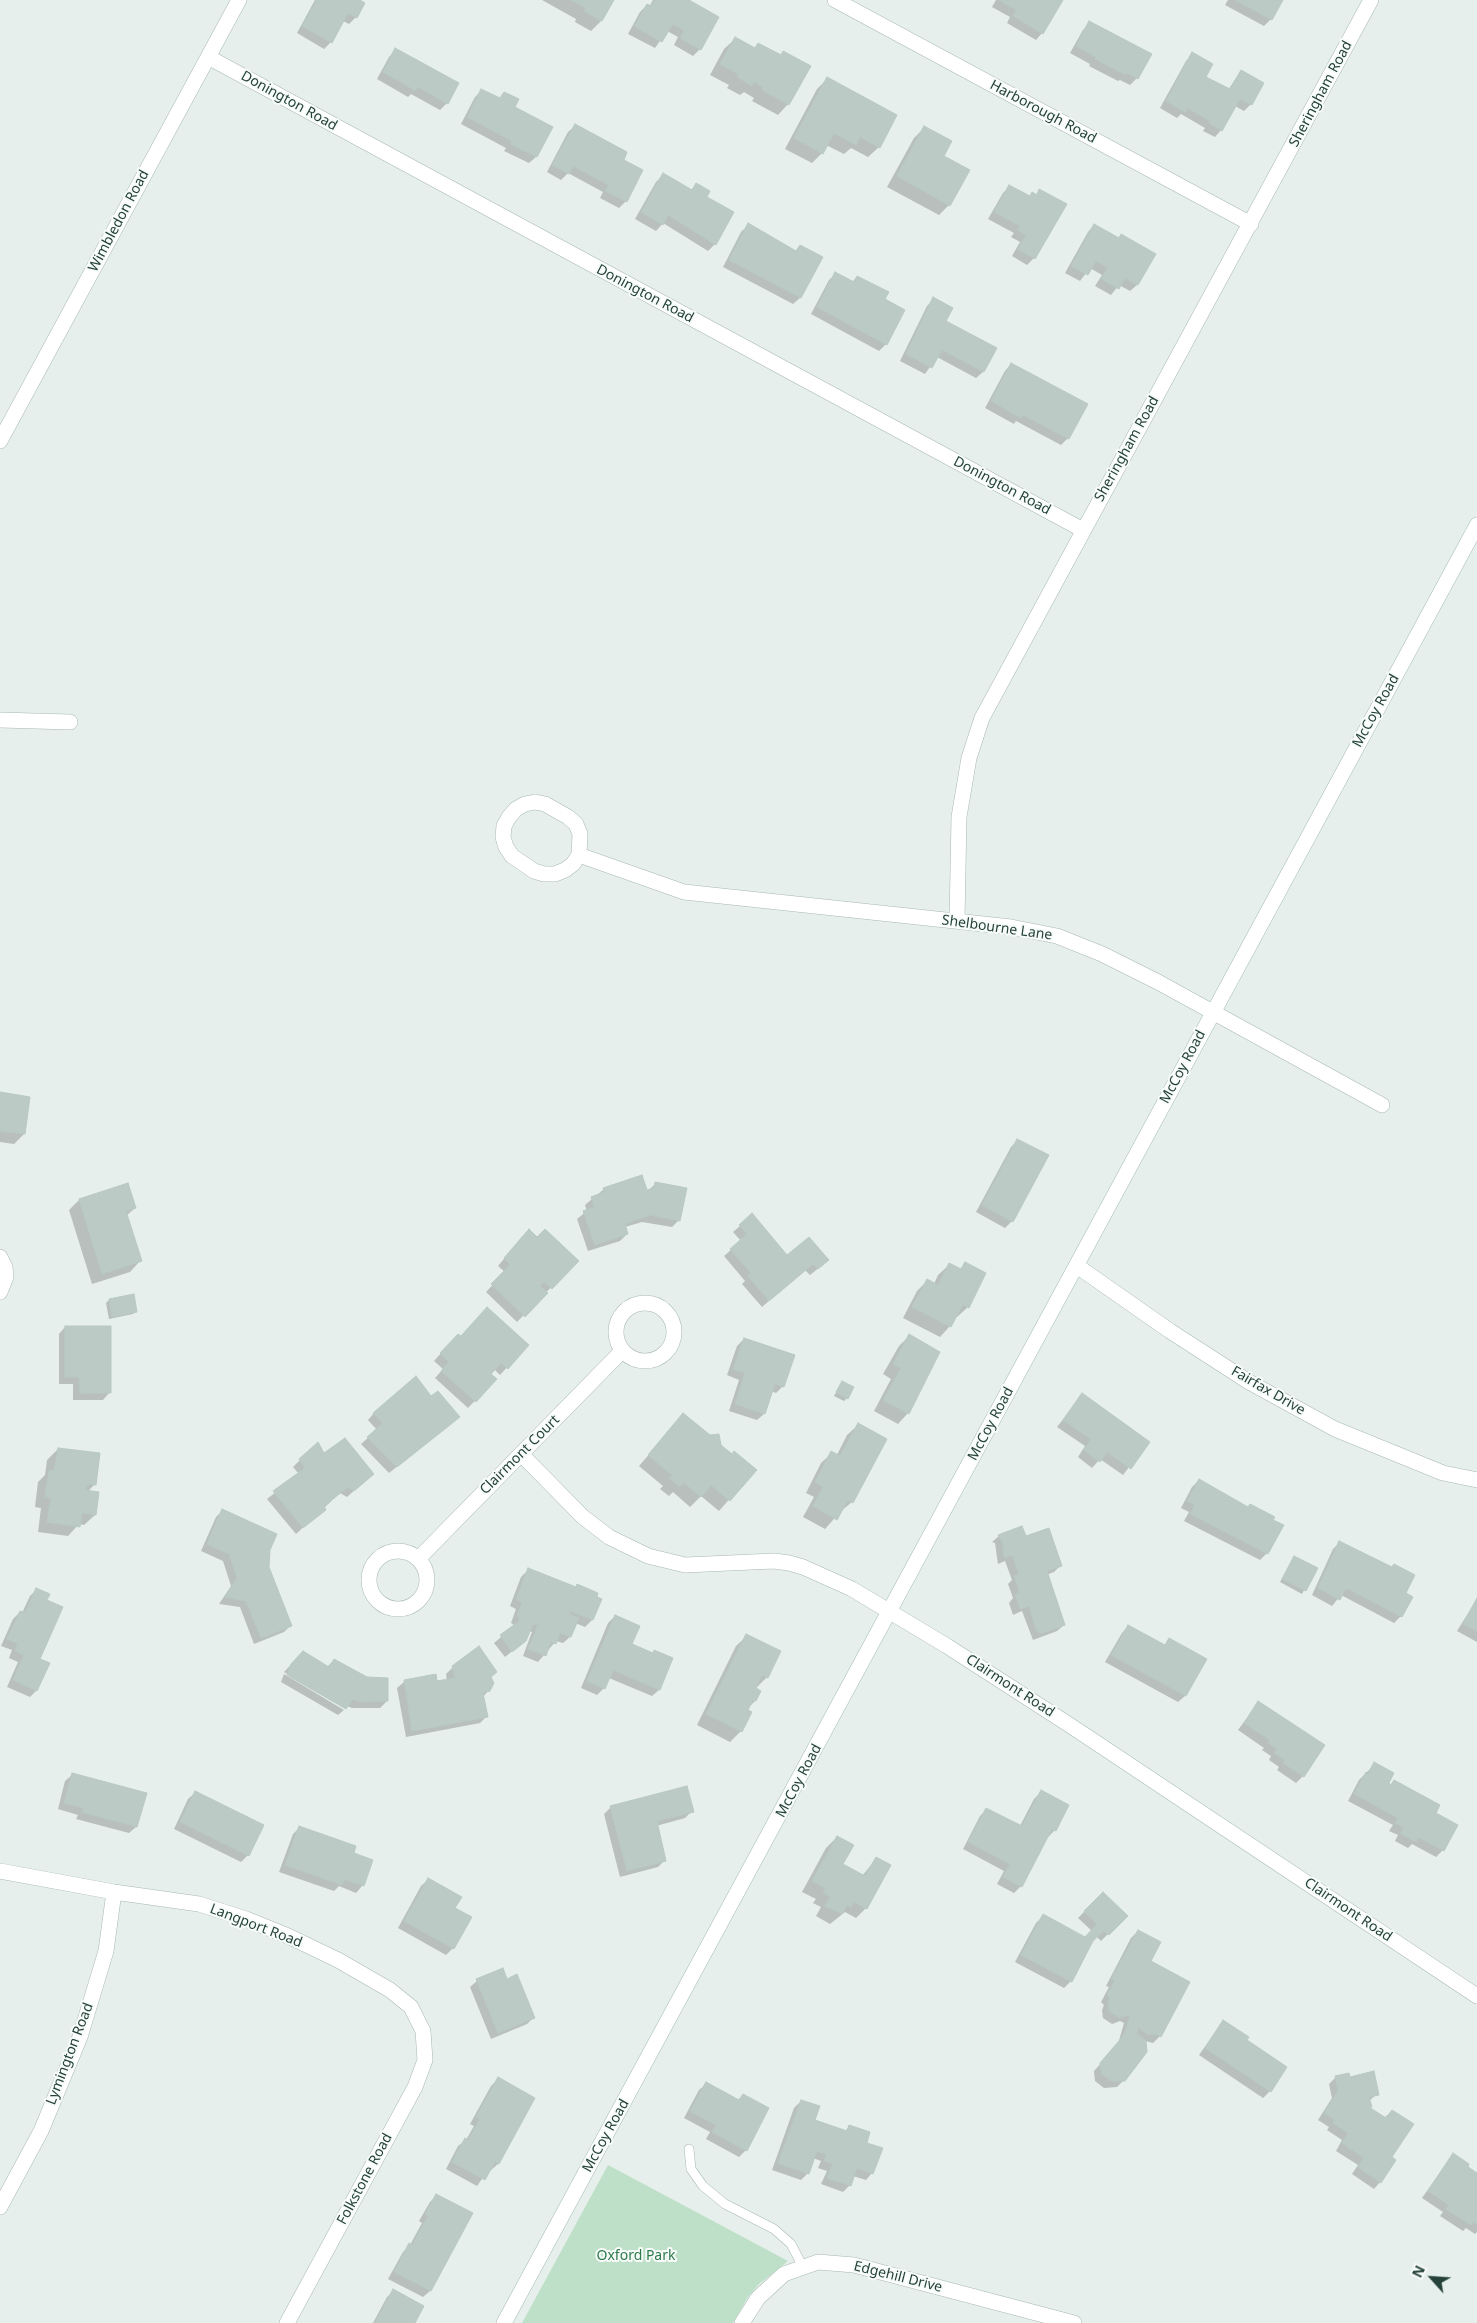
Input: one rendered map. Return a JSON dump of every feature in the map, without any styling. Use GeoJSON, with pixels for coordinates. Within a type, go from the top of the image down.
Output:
{"type":"FeatureCollection","features":[{"type":"Feature","properties":{"kind":"street","name":"Wimbledon Road"},"geometry":{"type":"LineString","coordinates":[[0,441],[239,0]]}},
{"type":"Feature","properties":{"kind":"street","name":"Harborough Road"},"geometry":{"type":"LineString","coordinates":[[835,0],[1251,224]]}},
{"type":"Feature","properties":{"kind":"street","name":"Sheringham Road"},"geometry":{"type":"LineString","coordinates":[[957,921],[959,817],[969,758],[982,718],[1251,224],[1370,0]]}},
{"type":"Feature","properties":{"kind":"street","name":"Donington Road"},"geometry":{"type":"LineString","coordinates":[[208,57],[1083,530]]}},
{"type":"Feature","properties":{"kind":"street","name":"McCoy Road"},"geometry":{"type":"LineString","coordinates":[[504,2323],[1477,525]]}},
{"type":"Feature","properties":{"kind":"street"},"geometry":{"type":"LineString","coordinates":[[0,720],[70,722]]}},
{"type":"Feature","properties":{"kind":"street"},"geometry":{"type":"LineString","coordinates":[[535,802],[545,804],[568,817],[576,824],[580,834],[579,854],[569,867],[555,874],[544,874],[534,871],[512,856],[506,847],[503,837],[509,817],[524,804],[535,802]]}},
{"type":"Feature","properties":{"kind":"street","name":"Shelbourne Lane"},"geometry":{"type":"LineString","coordinates":[[579,854],[684,892],[1011,927],[1057,936],[1080,944],[1158,982],[1382,1105]]}},
{"type":"Feature","properties":{"kind":"street"},"geometry":{"type":"LineString","coordinates":[[0,1257],[5,1267],[6,1277],[0,1292]]}},
{"type":"Feature","properties":{"kind":"street","name":"Fairfax Drive"},"geometry":{"type":"LineString","coordinates":[[1077,1266],[1170,1331],[1249,1382],[1318,1419],[1355,1437],[1443,1472],[1477,1480]]}},
{"type":"Feature","properties":{"kind":"street","name":"Clairmont Court"},"geometry":{"type":"LineString","coordinates":[[418,1559],[622,1351]]}},
{"type":"Feature","properties":{"kind":"street","name":"Clairmont Road"},"geometry":{"type":"LineString","coordinates":[[521,1454],[583,1517],[609,1537],[648,1556],[685,1565],[774,1561],[789,1563],[803,1567],[852,1589],[1068,1724],[1477,1996]]}},
{"type":"Feature","properties":{"kind":"street","name":"Langport Road"},"geometry":{"type":"LineString","coordinates":[[0,1871],[114,1892],[199,1904],[246,1919],[288,1936],[390,1990],[411,2007],[423,2031]]}},
{"type":"Feature","properties":{"kind":"street","name":"Lymington Road"},"geometry":{"type":"LineString","coordinates":[[0,2207],[41,2131],[80,2037],[106,1951],[114,1892]]}},
{"type":"Feature","properties":{"kind":"street","name":"Folkstone Road"},"geometry":{"type":"LineString","coordinates":[[288,2323],[415,2087],[425,2060],[423,2031]]}},
{"type":"Feature","properties":{"kind":"street","name":"Edgehill Drive"},"geometry":{"type":"LineString","coordinates":[[742,2323],[758,2298],[784,2274],[818,2262],[854,2265],[1074,2323]]}},
{"type":"Feature","properties":{"kind":"lane"},"geometry":{"type":"LineString","coordinates":[[690,2149],[692,2169],[703,2186],[725,2204],[774,2229],[791,2244],[803,2267]]}},
{"type":"Feature","properties":{"kind":"green space","name":"Oxford Park"},"geometry":{"type":"Polygon","coordinates":[[[608,2165],[788,2261],[759,2284],[748,2297],[733,2323],[522,2323],[608,2165]]]}},
{"type":"Feature","properties":{"kind":"building"},"geometry":{"type":"Polygon","coordinates":[[[317,0],[360,0],[365,3],[357,18],[348,13],[332,43],[302,26],[317,0]]]}},
{"type":"Feature","properties":{"kind":"building"},"geometry":{"type":"Polygon","coordinates":[[[571,0],[614,0],[602,21],[584,11],[586,8],[571,0]]]}},
{"type":"Feature","properties":{"kind":"building"},"geometry":{"type":"Polygon","coordinates":[[[655,0],[689,0],[719,17],[701,50],[680,38],[684,30],[673,24],[662,42],[634,26],[647,4],[651,6],[655,0]]]}},
{"type":"Feature","properties":{"kind":"building"},"geometry":{"type":"Polygon","coordinates":[[[999,0],[1063,0],[1043,34],[1013,16],[1016,10],[999,0]]]}},
{"type":"Feature","properties":{"kind":"building"},"geometry":{"type":"Polygon","coordinates":[[[1235,0],[1283,0],[1272,20],[1235,0]]]}},
{"type":"Feature","properties":{"kind":"building"},"geometry":{"type":"Polygon","coordinates":[[[1089,21],[1152,54],[1138,79],[1095,59],[1096,57],[1076,46],[1089,21]]]}},
{"type":"Feature","properties":{"kind":"building"},"geometry":{"type":"Polygon","coordinates":[[[735,37],[755,48],[758,43],[781,55],[783,51],[811,66],[789,105],[762,90],[763,87],[754,82],[752,86],[737,77],[738,74],[720,64],[735,37]]]}},
{"type":"Feature","properties":{"kind":"building"},"geometry":{"type":"Polygon","coordinates":[[[395,48],[459,83],[448,104],[418,87],[416,91],[383,72],[395,48]]]}},
{"type":"Feature","properties":{"kind":"building"},"geometry":{"type":"Polygon","coordinates":[[[1192,52],[1213,64],[1206,77],[1230,89],[1241,70],[1264,83],[1252,105],[1240,99],[1222,131],[1209,123],[1210,121],[1187,108],[1185,112],[1166,101],[1192,52]]]}},
{"type":"Feature","properties":{"kind":"building"},"geometry":{"type":"Polygon","coordinates":[[[827,77],[897,115],[880,148],[860,137],[856,145],[834,133],[823,154],[794,138],[827,77]]]}},
{"type":"Feature","properties":{"kind":"building"},"geometry":{"type":"Polygon","coordinates":[[[481,89],[500,98],[504,92],[519,99],[515,107],[553,127],[537,157],[510,144],[512,141],[467,117],[481,89]]]}},
{"type":"Feature","properties":{"kind":"building"},"geometry":{"type":"Polygon","coordinates":[[[575,124],[627,152],[624,160],[643,170],[627,202],[605,191],[609,185],[573,166],[569,174],[552,165],[575,124]]]}},
{"type":"Feature","properties":{"kind":"building"},"geometry":{"type":"Polygon","coordinates":[[[924,126],[952,141],[944,156],[970,170],[950,206],[897,176],[924,126]]]}},
{"type":"Feature","properties":{"kind":"building"},"geometry":{"type":"Polygon","coordinates":[[[663,173],[692,190],[696,183],[710,191],[707,197],[734,212],[716,245],[668,215],[663,225],[641,212],[663,173]]]}},
{"type":"Feature","properties":{"kind":"building"},"geometry":{"type":"Polygon","coordinates":[[[1009,185],[1030,196],[1032,192],[1037,195],[1039,189],[1067,204],[1035,259],[1018,249],[1026,235],[1017,230],[1020,226],[994,212],[1009,185]]]}},
{"type":"Feature","properties":{"kind":"building"},"geometry":{"type":"Polygon","coordinates":[[[748,223],[796,251],[800,245],[823,257],[801,298],[729,260],[748,223]]]}},
{"type":"Feature","properties":{"kind":"building"},"geometry":{"type":"Polygon","coordinates":[[[1094,224],[1119,238],[1121,234],[1156,254],[1138,285],[1125,278],[1119,289],[1101,279],[1108,268],[1096,261],[1088,275],[1071,266],[1094,224]]]}},
{"type":"Feature","properties":{"kind":"building"},"geometry":{"type":"Polygon","coordinates":[[[835,272],[854,282],[857,276],[889,292],[885,299],[905,310],[887,345],[817,307],[835,272]]]}},
{"type":"Feature","properties":{"kind":"building"},"geometry":{"type":"Polygon","coordinates":[[[933,297],[953,308],[946,321],[997,348],[984,372],[942,350],[932,368],[906,354],[933,297]]]}},
{"type":"Feature","properties":{"kind":"building"},"geometry":{"type":"Polygon","coordinates":[[[1011,363],[1088,404],[1069,439],[1023,415],[1021,418],[991,401],[1011,363]]]}},
{"type":"Feature","properties":{"kind":"building"},"geometry":{"type":"Polygon","coordinates":[[[0,1092],[30,1097],[25,1134],[0,1131],[0,1092]]]}},
{"type":"Feature","properties":{"kind":"building"},"geometry":{"type":"Polygon","coordinates":[[[1017,1139],[1049,1155],[1013,1222],[982,1205],[1017,1139]]]}},
{"type":"Feature","properties":{"kind":"building"},"geometry":{"type":"Polygon","coordinates":[[[642,1175],[647,1190],[654,1188],[655,1182],[687,1188],[680,1221],[650,1215],[625,1224],[628,1234],[595,1245],[583,1211],[594,1207],[591,1197],[604,1192],[603,1188],[642,1175]]]}},
{"type":"Feature","properties":{"kind":"building"},"geometry":{"type":"Polygon","coordinates":[[[128,1183],[136,1208],[126,1211],[142,1261],[102,1274],[79,1199],[128,1183]]]}},
{"type":"Feature","properties":{"kind":"building"},"geometry":{"type":"Polygon","coordinates":[[[752,1213],[787,1255],[809,1237],[829,1260],[818,1269],[813,1264],[769,1301],[748,1276],[751,1273],[730,1249],[747,1234],[739,1225],[752,1213]]]}},
{"type":"Feature","properties":{"kind":"building"},"geometry":{"type":"Polygon","coordinates":[[[529,1229],[537,1237],[545,1229],[579,1261],[552,1289],[544,1282],[540,1286],[548,1293],[525,1317],[491,1284],[510,1265],[504,1258],[529,1229]]]}},
{"type":"Feature","properties":{"kind":"building"},"geometry":{"type":"Polygon","coordinates":[[[965,1262],[986,1273],[969,1308],[963,1304],[951,1327],[912,1307],[927,1279],[938,1285],[949,1263],[961,1269],[965,1262]]]}},
{"type":"Feature","properties":{"kind":"building"},"geometry":{"type":"Polygon","coordinates":[[[134,1294],[137,1312],[112,1317],[109,1299],[134,1294]]]}},
{"type":"Feature","properties":{"kind":"building"},"geometry":{"type":"Polygon","coordinates":[[[487,1307],[529,1345],[508,1369],[501,1363],[491,1374],[497,1379],[476,1402],[441,1371],[449,1362],[440,1353],[458,1334],[461,1336],[487,1307]]]}},
{"type":"Feature","properties":{"kind":"building"},"geometry":{"type":"Polygon","coordinates":[[[65,1326],[111,1326],[111,1393],[80,1393],[79,1377],[65,1377],[65,1326]]]}},
{"type":"Feature","properties":{"kind":"building"},"geometry":{"type":"Polygon","coordinates":[[[909,1334],[940,1352],[909,1414],[883,1400],[901,1368],[893,1364],[909,1334]]]}},
{"type":"Feature","properties":{"kind":"building"},"geometry":{"type":"Polygon","coordinates":[[[744,1338],[795,1355],[784,1387],[775,1384],[765,1414],[735,1404],[745,1373],[733,1369],[744,1338]]]}},
{"type":"Feature","properties":{"kind":"building"},"geometry":{"type":"Polygon","coordinates":[[[416,1376],[431,1396],[438,1391],[460,1417],[397,1467],[367,1437],[383,1423],[373,1413],[416,1376]]]}},
{"type":"Feature","properties":{"kind":"building"},"geometry":{"type":"Polygon","coordinates":[[[842,1381],[854,1387],[848,1399],[836,1392],[842,1381]]]}},
{"type":"Feature","properties":{"kind":"building"},"geometry":{"type":"Polygon","coordinates":[[[1082,1393],[1150,1442],[1131,1469],[1107,1452],[1100,1462],[1084,1450],[1091,1439],[1063,1420],[1082,1393]]]}},
{"type":"Feature","properties":{"kind":"building"},"geometry":{"type":"Polygon","coordinates":[[[683,1413],[710,1435],[719,1434],[721,1445],[732,1454],[734,1451],[757,1470],[730,1501],[711,1485],[701,1497],[683,1482],[680,1487],[669,1478],[673,1476],[648,1455],[683,1413]]]}},
{"type":"Feature","properties":{"kind":"building"},"geometry":{"type":"Polygon","coordinates":[[[858,1423],[887,1439],[853,1503],[848,1500],[837,1520],[813,1506],[823,1487],[815,1482],[831,1451],[840,1456],[858,1423]]]}},
{"type":"Feature","properties":{"kind":"building"},"geometry":{"type":"Polygon","coordinates":[[[345,1438],[374,1474],[354,1491],[348,1487],[324,1506],[326,1510],[303,1528],[273,1491],[305,1468],[299,1459],[318,1442],[324,1453],[345,1438]]]}},
{"type":"Feature","properties":{"kind":"building"},"geometry":{"type":"Polygon","coordinates":[[[58,1448],[100,1453],[96,1485],[87,1484],[85,1490],[99,1492],[96,1515],[82,1513],[80,1527],[47,1522],[51,1498],[45,1497],[49,1470],[54,1471],[58,1448]]]}},
{"type":"Feature","properties":{"kind":"building"},"geometry":{"type":"Polygon","coordinates":[[[1199,1479],[1248,1507],[1250,1504],[1275,1517],[1273,1520],[1284,1525],[1268,1554],[1190,1514],[1195,1505],[1187,1501],[1199,1479]]]}},
{"type":"Feature","properties":{"kind":"building"},"geometry":{"type":"Polygon","coordinates":[[[222,1509],[277,1534],[270,1550],[269,1567],[292,1626],[261,1638],[246,1601],[225,1597],[237,1578],[229,1554],[207,1544],[222,1509]]]}},
{"type":"Feature","properties":{"kind":"building"},"geometry":{"type":"Polygon","coordinates":[[[1022,1526],[1026,1536],[1049,1528],[1062,1566],[1047,1571],[1065,1625],[1040,1634],[1036,1629],[1029,1606],[1020,1609],[1015,1595],[1020,1593],[1014,1576],[1019,1574],[1012,1555],[1005,1558],[1002,1551],[1004,1551],[1003,1543],[998,1535],[1022,1526]]]}},
{"type":"Feature","properties":{"kind":"building"},"geometry":{"type":"Polygon","coordinates":[[[1339,1541],[1392,1567],[1394,1564],[1415,1575],[1406,1593],[1413,1597],[1402,1617],[1346,1588],[1340,1600],[1318,1588],[1339,1541]]]}},
{"type":"Feature","properties":{"kind":"building"},"geometry":{"type":"Polygon","coordinates":[[[1294,1556],[1318,1568],[1306,1591],[1282,1579],[1294,1556]]]}},
{"type":"Feature","properties":{"kind":"building"},"geometry":{"type":"Polygon","coordinates":[[[528,1568],[576,1587],[577,1584],[598,1593],[597,1597],[602,1599],[593,1620],[570,1611],[569,1614],[579,1618],[571,1637],[560,1633],[556,1644],[551,1642],[546,1656],[528,1649],[538,1625],[533,1624],[526,1641],[512,1652],[500,1635],[518,1622],[520,1618],[517,1616],[522,1602],[516,1600],[528,1568]]]}},
{"type":"Feature","properties":{"kind":"building"},"geometry":{"type":"Polygon","coordinates":[[[36,1588],[50,1594],[47,1600],[63,1607],[40,1659],[50,1663],[37,1691],[13,1680],[24,1655],[15,1651],[18,1644],[7,1639],[20,1611],[25,1613],[36,1588]]]}},
{"type":"Feature","properties":{"kind":"building"},"geometry":{"type":"Polygon","coordinates":[[[1477,1598],[1477,1631],[1463,1624],[1477,1598]]]}},
{"type":"Feature","properties":{"kind":"building"},"geometry":{"type":"Polygon","coordinates":[[[615,1615],[640,1626],[632,1644],[653,1653],[654,1650],[673,1658],[660,1690],[613,1670],[605,1689],[587,1681],[615,1615]]]}},
{"type":"Feature","properties":{"kind":"building"},"geometry":{"type":"Polygon","coordinates":[[[1128,1625],[1165,1645],[1169,1638],[1207,1659],[1186,1696],[1111,1655],[1128,1625]]]}},
{"type":"Feature","properties":{"kind":"building"},"geometry":{"type":"Polygon","coordinates":[[[746,1634],[781,1651],[768,1678],[762,1675],[756,1688],[761,1691],[756,1701],[753,1700],[748,1710],[752,1712],[742,1732],[706,1714],[746,1634]]]}},
{"type":"Feature","properties":{"kind":"building"},"geometry":{"type":"Polygon","coordinates":[[[479,1646],[497,1672],[491,1677],[494,1683],[490,1691],[483,1693],[488,1717],[412,1731],[404,1680],[436,1674],[437,1681],[455,1678],[452,1666],[479,1646]]]}},
{"type":"Feature","properties":{"kind":"building"},"geometry":{"type":"Polygon","coordinates":[[[303,1651],[329,1667],[334,1659],[367,1677],[388,1678],[388,1701],[360,1702],[353,1699],[346,1709],[287,1675],[291,1664],[303,1651]]]}},
{"type":"Feature","properties":{"kind":"building"},"geometry":{"type":"Polygon","coordinates":[[[1258,1701],[1325,1745],[1304,1777],[1283,1763],[1285,1760],[1274,1753],[1277,1749],[1268,1743],[1270,1740],[1244,1723],[1258,1701]]]}},
{"type":"Feature","properties":{"kind":"building"},"geometry":{"type":"Polygon","coordinates":[[[1374,1762],[1394,1773],[1389,1783],[1391,1785],[1394,1780],[1440,1805],[1436,1813],[1458,1825],[1444,1851],[1418,1837],[1416,1842],[1400,1833],[1404,1828],[1395,1823],[1398,1818],[1354,1794],[1374,1762]]]}},
{"type":"Feature","properties":{"kind":"building"},"geometry":{"type":"Polygon","coordinates":[[[72,1773],[147,1793],[137,1827],[82,1812],[84,1808],[64,1803],[72,1773]]]}},
{"type":"Feature","properties":{"kind":"building"},"geometry":{"type":"Polygon","coordinates":[[[687,1786],[694,1812],[657,1821],[666,1861],[627,1871],[610,1806],[687,1786]]]}},
{"type":"Feature","properties":{"kind":"building"},"geometry":{"type":"Polygon","coordinates":[[[1041,1790],[1069,1805],[1056,1831],[1052,1829],[1022,1887],[1003,1877],[1010,1864],[968,1842],[986,1808],[1022,1826],[1041,1790]]]}},
{"type":"Feature","properties":{"kind":"building"},"geometry":{"type":"Polygon","coordinates":[[[195,1791],[264,1825],[249,1856],[180,1822],[195,1791]]]}},
{"type":"Feature","properties":{"kind":"building"},"geometry":{"type":"Polygon","coordinates":[[[299,1826],[356,1846],[354,1853],[373,1860],[364,1886],[344,1879],[342,1885],[285,1865],[299,1826]]]}},
{"type":"Feature","properties":{"kind":"building"},"geometry":{"type":"Polygon","coordinates":[[[837,1836],[854,1845],[843,1864],[865,1876],[876,1857],[891,1865],[867,1909],[854,1902],[851,1907],[847,1905],[842,1914],[825,1906],[830,1897],[823,1892],[825,1888],[812,1881],[837,1836]]]}},
{"type":"Feature","properties":{"kind":"building"},"geometry":{"type":"Polygon","coordinates":[[[428,1878],[462,1897],[455,1908],[472,1917],[454,1949],[404,1921],[428,1878]]]}},
{"type":"Feature","properties":{"kind":"building"},"geometry":{"type":"Polygon","coordinates":[[[1103,1892],[1128,1916],[1109,1935],[1104,1931],[1093,1941],[1072,1982],[1021,1955],[1043,1914],[1085,1937],[1097,1924],[1084,1911],[1103,1892]]]}},
{"type":"Feature","properties":{"kind":"building"},"geometry":{"type":"Polygon","coordinates":[[[1138,1930],[1161,1942],[1151,1961],[1190,1982],[1161,2037],[1156,2034],[1148,2035],[1138,2027],[1137,2034],[1146,2041],[1147,2052],[1125,2081],[1111,2081],[1102,2074],[1100,2063],[1124,2035],[1130,2016],[1127,2015],[1120,2018],[1109,2011],[1108,2003],[1110,1998],[1107,1995],[1115,1980],[1111,1979],[1138,1930]]]}},
{"type":"Feature","properties":{"kind":"building"},"geometry":{"type":"Polygon","coordinates":[[[503,1968],[507,1979],[517,1974],[535,2018],[498,2033],[476,1979],[503,1968]]]}},
{"type":"Feature","properties":{"kind":"building"},"geometry":{"type":"Polygon","coordinates":[[[1223,2020],[1249,2037],[1247,2040],[1287,2067],[1271,2092],[1205,2048],[1223,2020]]]}},
{"type":"Feature","properties":{"kind":"building"},"geometry":{"type":"Polygon","coordinates":[[[1374,2071],[1379,2095],[1369,2097],[1372,2107],[1369,2107],[1386,2118],[1392,2110],[1414,2124],[1392,2157],[1396,2160],[1381,2183],[1358,2167],[1364,2158],[1342,2143],[1348,2133],[1333,2123],[1335,2120],[1324,2113],[1338,2091],[1335,2076],[1349,2073],[1350,2077],[1374,2071]]]}},
{"type":"Feature","properties":{"kind":"building"},"geometry":{"type":"Polygon","coordinates":[[[498,2077],[535,2098],[499,2164],[495,2162],[485,2180],[452,2162],[465,2138],[468,2140],[480,2119],[476,2117],[498,2077]]]}},
{"type":"Feature","properties":{"kind":"building"},"geometry":{"type":"Polygon","coordinates":[[[706,2082],[739,2100],[743,2094],[769,2108],[747,2151],[712,2132],[716,2125],[690,2111],[706,2082]]]}},
{"type":"Feature","properties":{"kind":"building"},"geometry":{"type":"Polygon","coordinates":[[[801,2100],[820,2106],[815,2120],[847,2131],[849,2125],[870,2132],[867,2143],[883,2148],[873,2174],[857,2168],[851,2186],[827,2178],[833,2164],[824,2161],[827,2154],[817,2151],[809,2174],[778,2163],[801,2100]]]}},
{"type":"Feature","properties":{"kind":"building"},"geometry":{"type":"Polygon","coordinates":[[[1453,2153],[1469,2164],[1468,2167],[1477,2173],[1477,2224],[1473,2222],[1471,2225],[1446,2209],[1449,2205],[1428,2191],[1453,2153]]]}},
{"type":"Feature","properties":{"kind":"building"},"geometry":{"type":"Polygon","coordinates":[[[436,2194],[473,2213],[431,2291],[394,2272],[409,2243],[412,2245],[428,2216],[425,2214],[436,2194]]]}},
{"type":"Feature","properties":{"kind":"building"},"geometry":{"type":"Polygon","coordinates":[[[393,2289],[424,2306],[415,2323],[375,2323],[393,2289]]]}}]}
